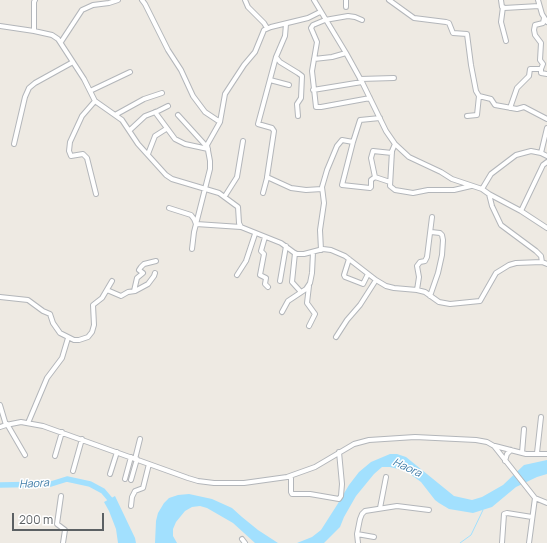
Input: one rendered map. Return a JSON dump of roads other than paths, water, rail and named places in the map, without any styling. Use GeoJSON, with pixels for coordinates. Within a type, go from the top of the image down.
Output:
{"type":"FeatureCollection","features":[{"type":"Feature","properties":{"kind":"street"},"geometry":{"type":"LineString","coordinates":[[34,31],[35,0]]}},
{"type":"Feature","properties":{"kind":"street"},"geometry":{"type":"LineString","coordinates":[[61,42],[82,10],[93,5],[118,0]]}},
{"type":"Feature","properties":{"kind":"street"},"geometry":{"type":"LineString","coordinates":[[142,0],[146,4],[168,50],[181,70],[193,96],[205,112],[220,122]]}},
{"type":"Feature","properties":{"kind":"street"},"geometry":{"type":"LineString","coordinates":[[245,0],[248,7],[267,28]]}},
{"type":"Feature","properties":{"kind":"street"},"geometry":{"type":"LineString","coordinates":[[316,0],[320,12],[346,53],[386,131],[404,154],[459,182],[482,189],[488,194],[493,195],[547,228]]}},
{"type":"Feature","properties":{"kind":"street"},"geometry":{"type":"LineString","coordinates":[[346,0],[346,6]]}},
{"type":"Feature","properties":{"kind":"street"},"geometry":{"type":"LineString","coordinates":[[389,0],[414,18],[446,22],[449,23],[452,32],[467,34],[473,78],[478,96],[477,115],[467,116]]}},
{"type":"Feature","properties":{"kind":"street"},"geometry":{"type":"LineString","coordinates":[[501,0],[503,7],[501,22],[506,41]]}},
{"type":"Feature","properties":{"kind":"street"},"geometry":{"type":"LineString","coordinates":[[538,0],[539,6],[546,20],[543,23],[534,25],[534,34],[541,43],[540,60],[543,64],[541,73],[547,74]]}},
{"type":"Feature","properties":{"kind":"street"},"geometry":{"type":"LineString","coordinates":[[503,7],[539,6]]}},
{"type":"Feature","properties":{"kind":"street"},"geometry":{"type":"LineString","coordinates":[[192,250],[196,224],[206,188],[210,165],[207,148],[208,143],[220,122],[225,94],[244,64],[255,52],[262,34],[267,28],[308,18],[320,12]]}},
{"type":"Feature","properties":{"kind":"street"},"geometry":{"type":"LineString","coordinates":[[362,20],[356,17],[348,16],[325,20],[313,25],[311,28],[317,42],[312,71],[313,90],[317,108],[370,98]]}},
{"type":"Feature","properties":{"kind":"street"},"geometry":{"type":"LineString","coordinates":[[263,193],[267,178],[274,131],[272,128],[258,124],[276,57],[285,36],[286,24]]}},
{"type":"Feature","properties":{"kind":"street"},"geometry":{"type":"LineString","coordinates":[[0,26],[52,35],[61,42],[96,101],[122,120],[138,144],[169,177],[214,190],[225,196],[238,207],[239,223],[241,227]]}},
{"type":"Feature","properties":{"kind":"street"},"geometry":{"type":"LineString","coordinates":[[314,59],[332,58],[346,53]]}},
{"type":"Feature","properties":{"kind":"street"},"geometry":{"type":"LineString","coordinates":[[276,57],[280,62],[302,76],[301,100],[297,104],[298,116]]}},
{"type":"Feature","properties":{"kind":"street"},"geometry":{"type":"LineString","coordinates":[[14,144],[28,88],[35,82],[72,62]]}},
{"type":"Feature","properties":{"kind":"street"},"geometry":{"type":"LineString","coordinates":[[510,108],[517,88],[529,76],[530,69],[541,69]]}},
{"type":"Feature","properties":{"kind":"street"},"geometry":{"type":"LineString","coordinates":[[90,91],[130,72]]}},
{"type":"Feature","properties":{"kind":"street"},"geometry":{"type":"LineString","coordinates":[[313,90],[361,81],[394,78]]}},
{"type":"Feature","properties":{"kind":"street"},"geometry":{"type":"LineString","coordinates":[[270,80],[289,85]]}},
{"type":"Feature","properties":{"kind":"street"},"geometry":{"type":"LineString","coordinates":[[115,114],[144,98],[162,93]]}},
{"type":"Feature","properties":{"kind":"street"},"geometry":{"type":"LineString","coordinates":[[478,96],[491,99],[495,105],[517,109],[524,107],[547,119]]}},
{"type":"Feature","properties":{"kind":"street"},"geometry":{"type":"LineString","coordinates":[[96,101],[82,116],[70,142],[69,151],[71,156],[83,154],[87,158],[96,194]]}},
{"type":"Feature","properties":{"kind":"street"},"geometry":{"type":"LineString","coordinates":[[130,130],[145,116],[168,106]]}},
{"type":"Feature","properties":{"kind":"street"},"geometry":{"type":"LineString","coordinates":[[155,112],[166,129],[175,139],[185,144],[207,148]]}},
{"type":"Feature","properties":{"kind":"street"},"geometry":{"type":"LineString","coordinates":[[178,115],[207,148]]}},
{"type":"Feature","properties":{"kind":"street"},"geometry":{"type":"LineString","coordinates":[[375,177],[371,180],[370,188],[342,185],[360,120],[380,118]]}},
{"type":"Feature","properties":{"kind":"street"},"geometry":{"type":"LineString","coordinates":[[541,153],[547,128]]}},
{"type":"Feature","properties":{"kind":"street"},"geometry":{"type":"LineString","coordinates":[[148,154],[156,136],[166,129]]}},
{"type":"Feature","properties":{"kind":"street"},"geometry":{"type":"LineString","coordinates":[[321,250],[320,230],[324,203],[322,189],[327,170],[338,143],[342,140],[353,142]]}},
{"type":"Feature","properties":{"kind":"street"},"geometry":{"type":"LineString","coordinates":[[225,196],[237,177],[243,141]]}},
{"type":"Feature","properties":{"kind":"street"},"geometry":{"type":"LineString","coordinates":[[395,144],[392,153],[390,182],[390,186],[392,188],[409,193],[428,190],[454,190],[472,186]]}},
{"type":"Feature","properties":{"kind":"street"},"geometry":{"type":"LineString","coordinates":[[482,189],[491,174],[516,154],[531,151],[547,156]]}},
{"type":"Feature","properties":{"kind":"street"},"geometry":{"type":"LineString","coordinates":[[375,177],[371,162],[372,152],[392,153]]}},
{"type":"Feature","properties":{"kind":"street"},"geometry":{"type":"LineString","coordinates":[[521,212],[543,165],[547,162]]}},
{"type":"Feature","properties":{"kind":"street"},"geometry":{"type":"LineString","coordinates":[[375,177],[390,182]]}},
{"type":"Feature","properties":{"kind":"street"},"geometry":{"type":"LineString","coordinates":[[267,178],[291,188],[306,190],[322,189]]}},
{"type":"Feature","properties":{"kind":"street"},"geometry":{"type":"LineString","coordinates":[[488,194],[501,225],[536,251],[542,262]]}},
{"type":"Feature","properties":{"kind":"street"},"geometry":{"type":"LineString","coordinates":[[169,208],[191,215],[196,224]]}},
{"type":"Feature","properties":{"kind":"street"},"geometry":{"type":"LineString","coordinates":[[417,290],[419,279],[417,266],[420,262],[425,261],[427,257],[432,217]]}},
{"type":"Feature","properties":{"kind":"street"},"geometry":{"type":"LineString","coordinates":[[196,224],[241,227],[286,246],[295,253],[304,254],[321,250],[330,250],[345,256],[376,280],[394,288],[425,292],[443,303],[450,304],[480,301],[492,277],[499,271],[516,263],[542,262],[547,264]]}},
{"type":"Feature","properties":{"kind":"street"},"geometry":{"type":"LineString","coordinates":[[430,296],[440,263],[443,240],[440,233],[431,232]]}},
{"type":"Feature","properties":{"kind":"street"},"geometry":{"type":"LineString","coordinates":[[237,275],[246,260],[255,234]]}},
{"type":"Feature","properties":{"kind":"street"},"geometry":{"type":"LineString","coordinates":[[265,237],[261,251],[264,254],[260,275],[266,278],[265,284],[268,287]]}},
{"type":"Feature","properties":{"kind":"street"},"geometry":{"type":"LineString","coordinates":[[280,281],[286,246]]}},
{"type":"Feature","properties":{"kind":"street"},"geometry":{"type":"LineString","coordinates":[[309,326],[315,314],[307,303],[312,276],[313,252]]}},
{"type":"Feature","properties":{"kind":"street"},"geometry":{"type":"LineString","coordinates":[[295,253],[292,282],[301,292]]}},
{"type":"Feature","properties":{"kind":"street"},"geometry":{"type":"LineString","coordinates":[[349,259],[344,275],[345,277],[363,284],[368,274]]}},
{"type":"Feature","properties":{"kind":"street"},"geometry":{"type":"LineString","coordinates":[[134,291],[137,278],[143,273],[139,270],[140,268],[144,264],[156,261]]}},
{"type":"Feature","properties":{"kind":"street"},"geometry":{"type":"LineString","coordinates":[[106,290],[121,296],[148,284],[155,274]]}},
{"type":"Feature","properties":{"kind":"street"},"geometry":{"type":"LineString","coordinates":[[336,337],[347,320],[360,305],[376,280]]}},
{"type":"Feature","properties":{"kind":"street"},"geometry":{"type":"LineString","coordinates":[[0,297],[28,300],[43,311],[50,314],[60,333],[68,338],[79,340],[88,337],[92,332],[94,325],[92,305],[102,298],[112,281]]}},
{"type":"Feature","properties":{"kind":"street"},"geometry":{"type":"LineString","coordinates":[[282,312],[287,302],[309,286]]}},
{"type":"Feature","properties":{"kind":"street"},"geometry":{"type":"LineString","coordinates":[[28,423],[47,378],[62,358],[68,338]]}},
{"type":"Feature","properties":{"kind":"street"},"geometry":{"type":"LineString","coordinates":[[0,405],[7,424],[25,455]]}},
{"type":"Feature","properties":{"kind":"street"},"geometry":{"type":"LineString","coordinates":[[537,453],[541,417]]}},
{"type":"Feature","properties":{"kind":"street"},"geometry":{"type":"LineString","coordinates":[[0,427],[7,424],[28,423],[62,432],[193,480],[214,483],[257,482],[291,476],[315,467],[339,452],[362,442],[382,438],[415,437],[465,439],[487,442],[494,446],[522,453],[547,454]]}},
{"type":"Feature","properties":{"kind":"street"},"geometry":{"type":"LineString","coordinates":[[522,453],[524,429]]}},
{"type":"Feature","properties":{"kind":"street"},"geometry":{"type":"LineString","coordinates":[[55,456],[62,432]]}},
{"type":"Feature","properties":{"kind":"street"},"geometry":{"type":"LineString","coordinates":[[73,471],[82,439]]}},
{"type":"Feature","properties":{"kind":"street"},"geometry":{"type":"LineString","coordinates":[[125,479],[140,439]]}},
{"type":"Feature","properties":{"kind":"street"},"geometry":{"type":"LineString","coordinates":[[494,446],[534,498],[547,503]]}},
{"type":"Feature","properties":{"kind":"street"},"geometry":{"type":"LineString","coordinates":[[506,462],[507,454],[511,450]]}},
{"type":"Feature","properties":{"kind":"street"},"geometry":{"type":"LineString","coordinates":[[110,474],[117,452]]}},
{"type":"Feature","properties":{"kind":"street"},"geometry":{"type":"LineString","coordinates":[[291,476],[292,494],[310,494],[339,499],[341,496],[342,484],[339,452]]}},
{"type":"Feature","properties":{"kind":"street"},"geometry":{"type":"LineString","coordinates":[[131,480],[134,458]]}},
{"type":"Feature","properties":{"kind":"street"},"geometry":{"type":"LineString","coordinates":[[131,506],[132,497],[135,491],[144,486],[149,464]]}},
{"type":"Feature","properties":{"kind":"street"},"geometry":{"type":"LineString","coordinates":[[380,508],[386,477]]}},
{"type":"Feature","properties":{"kind":"street"},"geometry":{"type":"LineString","coordinates":[[61,496],[57,524],[65,530],[63,543]]}},
{"type":"Feature","properties":{"kind":"street"},"geometry":{"type":"LineString","coordinates":[[529,543],[534,498]]}},
{"type":"Feature","properties":{"kind":"street"},"geometry":{"type":"LineString","coordinates":[[358,543],[357,534],[360,519],[363,512],[367,510],[404,506],[429,510]]}},
{"type":"Feature","properties":{"kind":"street"},"geometry":{"type":"LineString","coordinates":[[502,543],[504,514],[507,513],[532,517]]}},
{"type":"Feature","properties":{"kind":"street"},"geometry":{"type":"LineString","coordinates":[[357,534],[374,537]]}},
{"type":"Feature","properties":{"kind":"street"},"geometry":{"type":"LineString","coordinates":[[242,539],[245,543]]}},
{"type":"Feature","properties":{"kind":"water"},"geometry":{"type":"Polygon","coordinates":[[[390,454],[397,454],[406,457],[454,496],[472,500],[482,497],[503,485],[524,465],[547,460],[547,474],[516,487],[492,507],[473,513],[449,509],[439,503],[421,482],[406,471],[390,467],[382,467],[374,474],[356,496],[340,527],[324,543],[297,543],[312,537],[321,530],[349,485],[359,472],[371,462],[390,454]]]}},
{"type":"Feature","properties":{"kind":"water"},"geometry":{"type":"Polygon","coordinates":[[[189,494],[212,499],[232,508],[258,530],[278,543],[255,543],[233,523],[207,508],[200,506],[192,507],[185,511],[176,522],[173,529],[173,536],[177,543],[155,543],[156,521],[158,513],[164,503],[169,498],[189,494]]]}},
{"type":"Feature","properties":{"kind":"water"},"geometry":{"type":"Polygon","coordinates":[[[115,496],[136,543],[118,543],[116,529],[104,502],[115,496]]]}},
{"type":"Feature","properties":{"kind":"waterway","name":"Haora"},"geometry":{"type":"LineString","coordinates":[[0,485],[51,484],[67,479],[90,484],[103,491],[114,504]]}},
{"type":"Feature","properties":{"kind":"waterway"},"geometry":{"type":"LineString","coordinates":[[460,543],[471,535],[483,510]]}}]}
